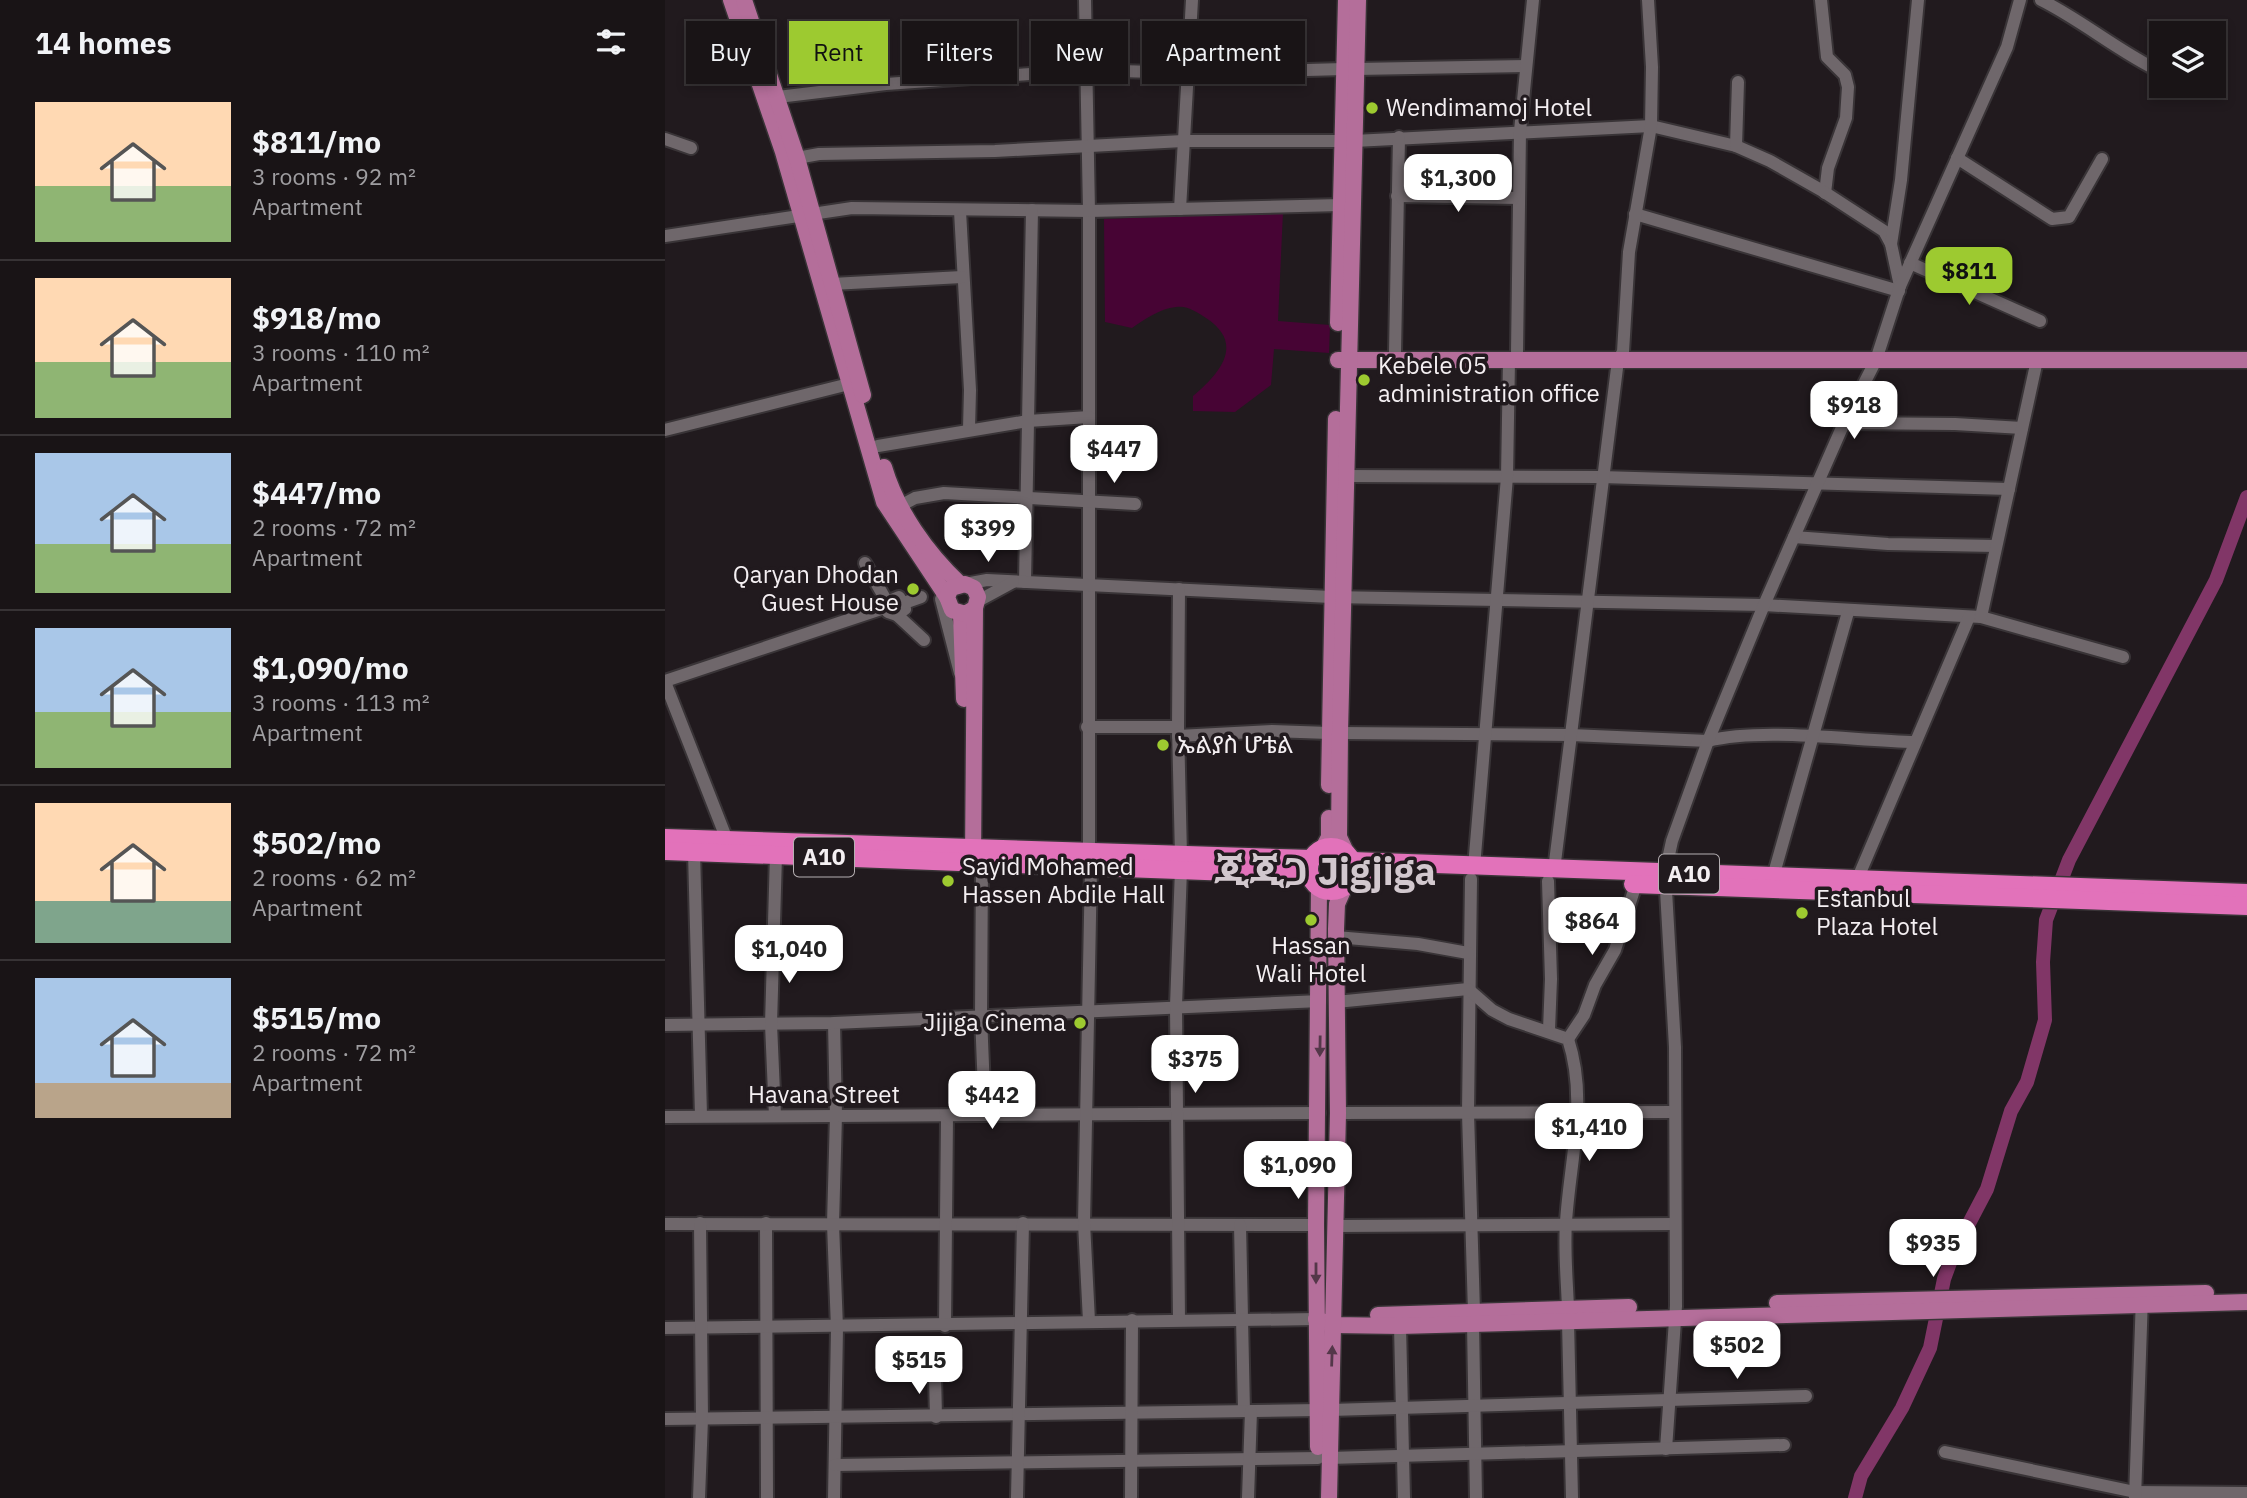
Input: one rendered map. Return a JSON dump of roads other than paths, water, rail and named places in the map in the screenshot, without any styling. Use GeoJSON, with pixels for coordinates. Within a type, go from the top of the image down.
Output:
{"type":"FeatureCollection","features":[{"type":"Feature","properties":{"kind":"highway","name":"A10"},"geometry":{"type":"LineString","coordinates":[[665,838],[776,855],[971,856]]}},
{"type":"Feature","properties":{"kind":"highway","name":"A10"},"geometry":{"type":"LineString","coordinates":[[665,851],[694,852],[730,847],[1316,867],[1337,847],[1349,869]]}},
{"type":"Feature","properties":{"kind":"highway","name":"A10"},"geometry":{"type":"LineString","coordinates":[[1316,867],[1334,891],[1349,869]]}},
{"type":"Feature","properties":{"kind":"highway","name":"A10"},"geometry":{"type":"LineString","coordinates":[[1349,869],[2079,894],[2247,893]]}},
{"type":"Feature","properties":{"kind":"highway","name":"A10"},"geometry":{"type":"LineString","coordinates":[[1551,875],[1636,884],[1665,879],[1773,877],[1857,880],[2015,892]]}},
{"type":"Feature","properties":{"kind":"highway","name":"A10"},"geometry":{"type":"LineString","coordinates":[[2079,894],[2247,906]]}},
{"type":"Feature","properties":{"kind":"main road"},"geometry":{"type":"LineString","coordinates":[[731,0],[832,284],[878,446],[901,506],[935,559],[963,584],[974,588],[964,685],[971,856]]}},
{"type":"Feature","properties":{"kind":"main road"},"geometry":{"type":"LineString","coordinates":[[744,0],[797,158],[805,214],[849,384],[884,502],[947,597],[952,610],[971,608]]}},
{"type":"Feature","properties":{"kind":"main road"},"geometry":{"type":"LineString","coordinates":[[1318,1498],[1333,1321],[1338,1113],[1316,867],[1329,837],[1334,733],[1350,69],[1346,0]]}},
{"type":"Feature","properties":{"kind":"main road"},"geometry":{"type":"LineString","coordinates":[[1350,69],[1358,0]]}},
{"type":"Feature","properties":{"kind":"main road"},"geometry":{"type":"LineString","coordinates":[[1337,597],[1346,475],[1341,205],[1348,141]]}},
{"type":"Feature","properties":{"kind":"main road"},"geometry":{"type":"LineString","coordinates":[[1878,356],[2037,360],[2229,355],[2247,349]]}},
{"type":"Feature","properties":{"kind":"main road"},"geometry":{"type":"LineString","coordinates":[[1343,356],[1395,354],[1513,357]]}},
{"type":"Feature","properties":{"kind":"main road"},"geometry":{"type":"LineString","coordinates":[[1343,356],[2229,355],[2247,360]]}},
{"type":"Feature","properties":{"kind":"main road"},"geometry":{"type":"LineString","coordinates":[[947,597],[951,588],[963,584]]}},
{"type":"Feature","properties":{"kind":"main road"},"geometry":{"type":"LineString","coordinates":[[971,608],[971,856]]}},
{"type":"Feature","properties":{"kind":"main road"},"geometry":{"type":"LineString","coordinates":[[1324,1410],[1316,1320],[1319,1114],[1337,904],[1349,869],[1339,837],[1334,733]]}},
{"type":"Feature","properties":{"kind":"main road"},"geometry":{"type":"LineString","coordinates":[[2142,1299],[2247,1292]]}},
{"type":"Feature","properties":{"kind":"main road"},"geometry":{"type":"LineString","coordinates":[[1333,1321],[1972,1302],[2142,1299],[2247,1302]]}},
{"type":"Feature","properties":{"kind":"main road"},"geometry":{"type":"LineString","coordinates":[[1316,1320],[1400,1326],[1473,1318]]}},
{"type":"Feature","properties":{"kind":"main road"},"geometry":{"type":"LineString","coordinates":[[1323,1458],[1329,1498]]}},
{"type":"Feature","properties":{"kind":"street"},"geometry":{"type":"LineString","coordinates":[[1085,0],[1086,21]]}},
{"type":"Feature","properties":{"kind":"street"},"geometry":{"type":"LineString","coordinates":[[1191,21],[1192,0]]}},
{"type":"Feature","properties":{"kind":"street"},"geometry":{"type":"LineString","coordinates":[[1476,1498],[1469,1224],[1468,953],[1494,598],[1507,477],[1520,131],[1533,0]]}},
{"type":"Feature","properties":{"kind":"street"},"geometry":{"type":"LineString","coordinates":[[1549,1030],[1551,875],[1571,735],[1601,477],[1620,356],[1635,214],[1651,126],[1652,67],[1648,0]]}},
{"type":"Feature","properties":{"kind":"street"},"geometry":{"type":"LineString","coordinates":[[1821,0],[1827,57],[1845,75],[1848,87],[1846,118],[1828,168],[1825,193]]}},
{"type":"Feature","properties":{"kind":"street"},"geometry":{"type":"LineString","coordinates":[[1891,244],[1901,180],[1918,0]]}},
{"type":"Feature","properties":{"kind":"street"},"geometry":{"type":"LineString","coordinates":[[1667,1449],[1668,1398],[1676,1311],[1675,1047],[1665,879],[1672,841],[1708,741],[1764,606],[1844,423],[1878,356],[1899,288],[2007,47],[2020,0]]}},
{"type":"Feature","properties":{"kind":"street"},"geometry":{"type":"LineString","coordinates":[[2041,0],[2071,15],[2131,58],[2149,66]]}},
{"type":"Feature","properties":{"kind":"street"},"geometry":{"type":"LineString","coordinates":[[1305,70],[1526,66]]}},
{"type":"Feature","properties":{"kind":"street"},"geometry":{"type":"LineString","coordinates":[[778,97],[886,84],[1031,74]]}},
{"type":"Feature","properties":{"kind":"street"},"geometry":{"type":"LineString","coordinates":[[1736,146],[1738,82]]}},
{"type":"Feature","properties":{"kind":"street"},"geometry":{"type":"LineString","coordinates":[[1087,84],[1087,727],[1090,859],[1084,1223],[1089,1321]]}},
{"type":"Feature","properties":{"kind":"street"},"geometry":{"type":"LineString","coordinates":[[1180,209],[1187,84]]}},
{"type":"Feature","properties":{"kind":"street"},"geometry":{"type":"LineString","coordinates":[[797,158],[820,154],[1088,147],[1183,141],[1348,141],[1651,126],[1736,146],[1770,161],[1884,231],[1891,244],[1899,288]]}},
{"type":"Feature","properties":{"kind":"street"},"geometry":{"type":"LineString","coordinates":[[1395,354],[1399,137]]}},
{"type":"Feature","properties":{"kind":"street"},"geometry":{"type":"LineString","coordinates":[[665,138],[691,148]]}},
{"type":"Feature","properties":{"kind":"street"},"geometry":{"type":"LineString","coordinates":[[1957,158],[2052,219],[2069,217],[2102,159]]}},
{"type":"Feature","properties":{"kind":"street"},"geometry":{"type":"LineString","coordinates":[[1397,196],[1519,198]]}},
{"type":"Feature","properties":{"kind":"street"},"geometry":{"type":"LineString","coordinates":[[665,236],[852,208],[1089,211],[1341,205]]}},
{"type":"Feature","properties":{"kind":"street"},"geometry":{"type":"LineString","coordinates":[[1019,582],[1027,499],[1032,210]]}},
{"type":"Feature","properties":{"kind":"street"},"geometry":{"type":"LineString","coordinates":[[960,211],[970,390],[969,429]]}},
{"type":"Feature","properties":{"kind":"street"},"geometry":{"type":"LineString","coordinates":[[1635,214],[1899,288]]}},
{"type":"Feature","properties":{"kind":"street"},"geometry":{"type":"LineString","coordinates":[[1910,263],[2040,321]]}},
{"type":"Feature","properties":{"kind":"street"},"geometry":{"type":"LineString","coordinates":[[832,284],[962,277]]}},
{"type":"Feature","properties":{"kind":"street"},"geometry":{"type":"LineString","coordinates":[[1857,880],[1915,742],[1975,617],[1996,547],[2037,360]]}},
{"type":"Feature","properties":{"kind":"street"},"geometry":{"type":"LineString","coordinates":[[665,430],[849,384]]}},
{"type":"Feature","properties":{"kind":"street"},"geometry":{"type":"LineString","coordinates":[[878,446],[969,429],[1089,417]]}},
{"type":"Feature","properties":{"kind":"street"},"geometry":{"type":"LineString","coordinates":[[1844,423],[1955,424],[2022,428]]}},
{"type":"Feature","properties":{"kind":"street"},"geometry":{"type":"LineString","coordinates":[[1346,475],[1601,477],[2009,489]]}},
{"type":"Feature","properties":{"kind":"street"},"geometry":{"type":"LineString","coordinates":[[901,506],[915,498],[944,493],[1027,499],[1089,499],[1135,504]]}},
{"type":"Feature","properties":{"kind":"street"},"geometry":{"type":"LineString","coordinates":[[1794,537],[1888,544],[1996,547]]}},
{"type":"Feature","properties":{"kind":"street"},"geometry":{"type":"LineString","coordinates":[[865,562],[890,608],[924,640]]}},
{"type":"Feature","properties":{"kind":"street"},"geometry":{"type":"LineString","coordinates":[[934,579],[964,685]]}},
{"type":"Feature","properties":{"kind":"street"},"geometry":{"type":"LineString","coordinates":[[963,584],[987,580],[1337,597],[1494,598],[1764,606],[1975,617],[2123,657]]}},
{"type":"Feature","properties":{"kind":"street"},"geometry":{"type":"LineString","coordinates":[[971,608],[1019,582]]}},
{"type":"Feature","properties":{"kind":"street"},"geometry":{"type":"LineString","coordinates":[[1179,589],[1181,862],[1176,1006],[1179,1320]]}},
{"type":"Feature","properties":{"kind":"street"},"geometry":{"type":"LineString","coordinates":[[730,847],[665,682],[890,608],[905,609],[904,603],[921,597]]}},
{"type":"Feature","properties":{"kind":"street"},"geometry":{"type":"LineString","coordinates":[[1773,877],[1848,612]]}},
{"type":"Feature","properties":{"kind":"street"},"geometry":{"type":"LineString","coordinates":[[1087,727],[1178,731],[1571,735],[1708,741],[1726,737],[1915,742]]}},
{"type":"Feature","properties":{"kind":"street"},"geometry":{"type":"LineString","coordinates":[[694,852],[701,1116]]}},
{"type":"Feature","properties":{"kind":"street"},"geometry":{"type":"LineString","coordinates":[[775,1116],[771,1024],[776,855]]}},
{"type":"Feature","properties":{"kind":"street"},"geometry":{"type":"LineString","coordinates":[[971,856],[985,1115]]}},
{"type":"Feature","properties":{"kind":"street"},"geometry":{"type":"LineString","coordinates":[[1568,1039],[1584,1015],[1595,985],[1615,950],[1636,884]]}},
{"type":"Feature","properties":{"kind":"street"},"geometry":{"type":"LineString","coordinates":[[1336,937],[1418,944],[1468,953]]}},
{"type":"Feature","properties":{"kind":"street"},"geometry":{"type":"LineString","coordinates":[[665,1025],[834,1023],[1328,1001],[1468,989],[1500,1014],[1568,1039],[1577,1067],[1578,1112],[1566,1224],[1572,1498]]}},
{"type":"Feature","properties":{"kind":"street"},"geometry":{"type":"LineString","coordinates":[[834,1023],[836,1115],[832,1223],[837,1328],[834,1498]]}},
{"type":"Feature","properties":{"kind":"street"},"geometry":{"type":"LineString","coordinates":[[1338,1113],[1675,1112]]}},
{"type":"Feature","properties":{"kind":"street","name":"Havana Street"},"geometry":{"type":"LineString","coordinates":[[665,1117],[1319,1114]]}},
{"type":"Feature","properties":{"kind":"street"},"geometry":{"type":"LineString","coordinates":[[945,1326],[947,1116]]}},
{"type":"Feature","properties":{"kind":"street"},"geometry":{"type":"LineString","coordinates":[[665,1223],[1316,1225]]}},
{"type":"Feature","properties":{"kind":"street"},"geometry":{"type":"LineString","coordinates":[[699,1498],[702,1419],[700,1223]]}},
{"type":"Feature","properties":{"kind":"street"},"geometry":{"type":"LineString","coordinates":[[766,1223],[767,1498]]}},
{"type":"Feature","properties":{"kind":"street"},"geometry":{"type":"LineString","coordinates":[[1017,1498],[1023,1223]]}},
{"type":"Feature","properties":{"kind":"street"},"geometry":{"type":"LineString","coordinates":[[1336,1226],[1675,1224]]}},
{"type":"Feature","properties":{"kind":"street"},"geometry":{"type":"LineString","coordinates":[[1240,1225],[1249,1459],[1248,1498]]}},
{"type":"Feature","properties":{"kind":"street"},"geometry":{"type":"LineString","coordinates":[[2135,1495],[2142,1299]]}},
{"type":"Feature","properties":{"kind":"street"},"geometry":{"type":"LineString","coordinates":[[665,1328],[837,1328],[1132,1320],[1316,1320]]}},
{"type":"Feature","properties":{"kind":"street"},"geometry":{"type":"LineString","coordinates":[[1131,1498],[1132,1320]]}},
{"type":"Feature","properties":{"kind":"street"},"geometry":{"type":"LineString","coordinates":[[1400,1326],[1403,1498]]}},
{"type":"Feature","properties":{"kind":"street"},"geometry":{"type":"LineString","coordinates":[[935,1375],[936,1417]]}},
{"type":"Feature","properties":{"kind":"street"},"geometry":{"type":"LineString","coordinates":[[665,1419],[767,1420],[1324,1410],[1806,1396]]}},
{"type":"Feature","properties":{"kind":"street"},"geometry":{"type":"LineString","coordinates":[[835,1465],[1323,1458],[1784,1445]]}},
{"type":"Feature","properties":{"kind":"street"},"geometry":{"type":"LineString","coordinates":[[1945,1452],[2135,1495],[2247,1493]]}},
{"type":"Feature","properties":{"kind":"waterway"},"geometry":{"type":"LineString","coordinates":[[1855,1498],[1861,1476],[1902,1408],[1930,1348],[1944,1279],[1954,1252],[1987,1189],[2011,1111],[2027,1082],[2045,1020],[2043,962],[2046,920],[2069,860],[2216,580],[2247,497]]}},
{"type":"Feature","properties":{"kind":"place","name":"Wendimamoj Hotel"},"geometry":{"type":"Point","coordinates":[1372,108]}},
{"type":"Feature","properties":{"kind":"place","name":"Kebele 05 administration office"},"geometry":{"type":"Point","coordinates":[1364,380]}},
{"type":"Feature","properties":{"kind":"place","name":"Qaryan Dhodan Guest House"},"geometry":{"type":"Point","coordinates":[913,589]}},
{"type":"Feature","properties":{"kind":"place","name":"ኤልያስ ሆቴል"},"geometry":{"type":"Point","coordinates":[1163,745]}},
{"type":"Feature","properties":{"kind":"place","name":"Sayid Mohamed Hassen Abdile Hall"},"geometry":{"type":"Point","coordinates":[948,881]}},
{"type":"Feature","properties":{"kind":"place","name":"Estanbul Plaza Hotel"},"geometry":{"type":"Point","coordinates":[1802,913]}},
{"type":"Feature","properties":{"kind":"place","name":"Hassan Wali Hotel"},"geometry":{"type":"Point","coordinates":[1311,920]}},
{"type":"Feature","properties":{"kind":"place","name":"Jijiga Cinema"},"geometry":{"type":"Point","coordinates":[1080,1023]}},
{"type":"Feature","properties":{"kind":"district","name":"ጂጂጋ Jigjiga"},"geometry":{"type":"Point","coordinates":[1325,872]}}]}
